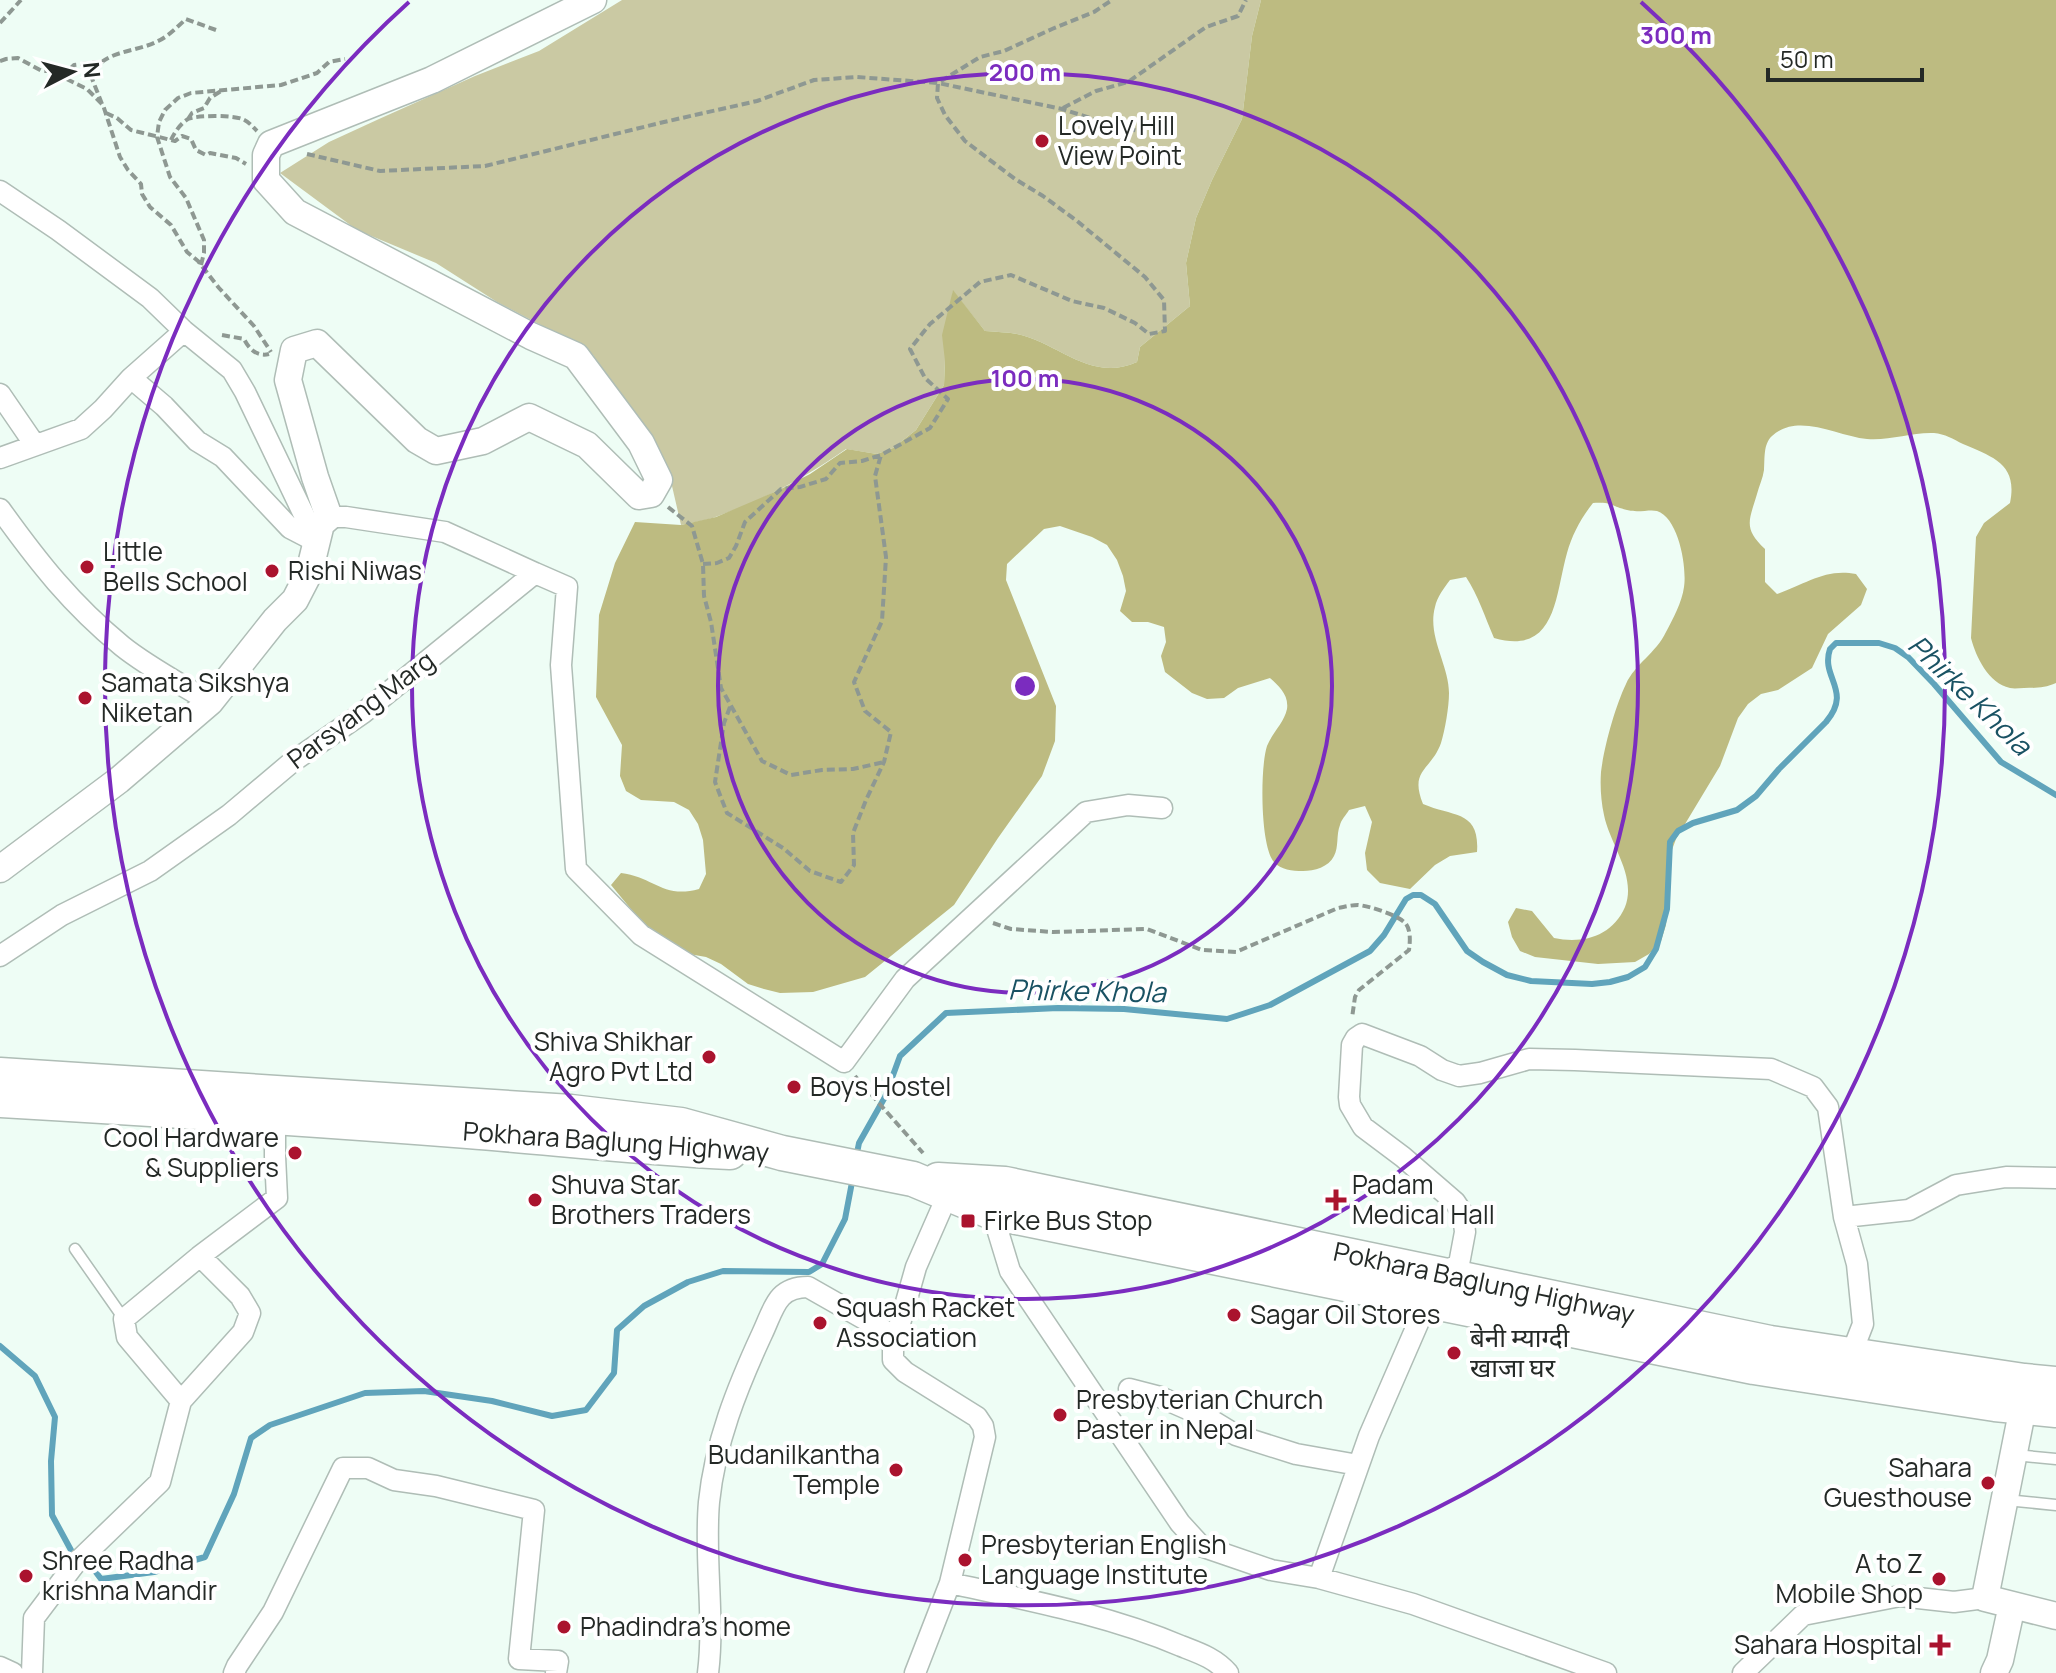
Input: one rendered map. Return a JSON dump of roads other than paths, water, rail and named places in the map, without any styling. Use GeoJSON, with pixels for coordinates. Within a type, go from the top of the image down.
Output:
{"type":"FeatureCollection","features":[{"type":"Feature","properties":{"kind":"highway","name":"Pokhara Baglung Highway"},"geometry":{"type":"LineString","coordinates":[[0,1075],[673,1149],[782,1153],[913,1179],[1005,1184],[1754,1367],[2040,1408]]}},
{"type":"Feature","properties":{"kind":"highway","name":"Pokhara Baglung Highway"},"geometry":{"type":"LineString","coordinates":[[0,1100],[275,1104]]}},
{"type":"Feature","properties":{"kind":"highway","name":"Pokhara Baglung Highway"},"geometry":{"type":"LineString","coordinates":[[913,1179],[992,1212],[1770,1343],[2056,1384]]}},
{"type":"Feature","properties":{"kind":"street"},"geometry":{"type":"LineString","coordinates":[[329,517],[288,380],[294,350],[317,343],[417,440],[436,451],[483,441],[529,417],[587,445],[639,496],[651,494],[659,480],[641,443],[576,356],[531,336],[295,212],[266,180],[266,155],[271,144],[432,80],[593,0]]}},
{"type":"Feature","properties":{"kind":"street"},"geometry":{"type":"LineString","coordinates":[[0,191],[150,298],[232,370],[252,405],[317,542]]}},
{"type":"Feature","properties":{"kind":"street"},"geometry":{"type":"LineString","coordinates":[[0,458],[81,429],[131,378],[184,331]]}},
{"type":"Feature","properties":{"kind":"street"},"geometry":{"type":"LineString","coordinates":[[131,378],[164,406],[197,441],[223,457],[290,528],[317,542]]}},
{"type":"Feature","properties":{"kind":"street"},"geometry":{"type":"LineString","coordinates":[[0,394],[35,445]]}},
{"type":"Feature","properties":{"kind":"street"},"geometry":{"type":"LineString","coordinates":[[0,509],[36,559],[73,602],[124,648],[210,702]]}},
{"type":"Feature","properties":{"kind":"street"},"geometry":{"type":"LineString","coordinates":[[0,869],[119,780],[210,702],[275,620],[295,600],[309,573],[321,524],[329,517],[445,532],[567,587],[561,665],[576,869],[641,935],[844,1062],[905,979],[1086,812],[1128,805],[1162,808]]}},
{"type":"Feature","properties":{"kind":"street","name":"Parsyang Marg"},"geometry":{"type":"LineString","coordinates":[[0,956],[62,915],[150,871],[229,815],[292,762],[363,713],[535,573]]}},
{"type":"Feature","properties":{"kind":"street"},"geometry":{"type":"LineString","coordinates":[[1319,1578],[1358,1465],[1433,1288],[1459,1264],[1465,1232],[1463,1214],[1455,1202],[1363,1127],[1350,1105],[1352,1045],[1362,1034],[1420,1056],[1442,1070],[1459,1076],[1529,1059],[1648,1062],[1771,1069],[1813,1087],[1828,1107],[1844,1217],[1857,1264],[1863,1324],[1851,1355]]}},
{"type":"Feature","properties":{"kind":"street"},"geometry":{"type":"LineString","coordinates":[[181,1401],[127,1337],[124,1319],[277,1198],[275,1104]]}},
{"type":"Feature","properties":{"kind":"street"},"geometry":{"type":"LineString","coordinates":[[1844,1217],[1909,1210],[1956,1185],[2006,1177],[2056,1178]]}},
{"type":"Feature","properties":{"kind":"street"},"geometry":{"type":"LineString","coordinates":[[915,1673],[950,1583],[985,1437],[977,1417],[905,1372],[893,1360],[893,1348],[916,1267],[948,1194]]}},
{"type":"Feature","properties":{"kind":"street"},"geometry":{"type":"LineString","coordinates":[[992,1212],[1010,1271],[1171,1510],[1201,1546],[1271,1570],[1319,1578],[1413,1604],[1606,1673]]}},
{"type":"Feature","properties":{"kind":"street"},"geometry":{"type":"LineString","coordinates":[[32,1673],[34,1618],[74,1565],[160,1482],[181,1401],[243,1332],[250,1313],[240,1296],[200,1256]]}},
{"type":"Feature","properties":{"kind":"street"},"geometry":{"type":"LineString","coordinates":[[708,1673],[711,1647],[709,1504],[719,1445],[746,1369],[782,1293],[795,1287],[808,1287],[896,1337]]}},
{"type":"Feature","properties":{"kind":"street"},"geometry":{"type":"LineString","coordinates":[[1129,1389],[1160,1397],[1208,1418],[1236,1435],[1296,1454],[1358,1465]]}},
{"type":"Feature","properties":{"kind":"street"},"geometry":{"type":"LineString","coordinates":[[1985,1598],[2013,1455],[2040,1408]]}},
{"type":"Feature","properties":{"kind":"street"},"geometry":{"type":"LineString","coordinates":[[234,1673],[273,1612],[343,1468],[368,1468],[394,1480],[436,1486],[534,1510],[519,1659],[558,1661],[556,1673]]}},
{"type":"Feature","properties":{"kind":"street"},"geometry":{"type":"LineString","coordinates":[[950,1583],[1056,1606],[1156,1635],[1218,1662],[1228,1673]]}},
{"type":"Feature","properties":{"kind":"street"},"geometry":{"type":"LineString","coordinates":[[1743,1673],[1803,1615],[1900,1596],[1954,1602],[1985,1598],[2056,1616]]}},
{"type":"Feature","properties":{"kind":"street"},"geometry":{"type":"LineString","coordinates":[[1994,1673],[2000,1660],[2012,1605]]}},
{"type":"Feature","properties":{"kind":"street"},"geometry":{"type":"LineString","coordinates":[[0,1667],[13,1673]]}},
{"type":"Feature","properties":{"kind":"lane"},"geometry":{"type":"LineString","coordinates":[[75,1249],[124,1319]]}},
{"type":"Feature","properties":{"kind":"lane"},"geometry":{"type":"LineString","coordinates":[[2013,1455],[2056,1459]]}},
{"type":"Feature","properties":{"kind":"lane"},"geometry":{"type":"LineString","coordinates":[[2005,1500],[2056,1505]]}},
{"type":"Feature","properties":{"kind":"waterway","name":"Phirke Khola"},"geometry":{"type":"LineString","coordinates":[[856,1158],[859,1143],[885,1097],[900,1056],[946,1013],[1058,1008],[1124,1009],[1227,1019],[1270,1005],[1370,951],[1384,935],[1406,899],[1413,895],[1421,895],[1435,904],[1467,951],[1507,975],[1531,981],[1592,984],[1628,977],[1645,967],[1656,949],[1667,909],[1670,842],[1678,831],[1693,823],[1737,810],[1756,796],[1826,722],[1837,701],[1828,659],[1830,649],[1836,643],[1879,643],[1895,648],[1934,684],[2001,762],[2056,795]]}},
{"type":"Feature","properties":{"kind":"waterway","name":"Phirke Khola"},"geometry":{"type":"LineString","coordinates":[[95,1571],[101,1579],[154,1572],[205,1557],[234,1494],[251,1438],[270,1425],[365,1393],[424,1391],[492,1401],[552,1416],[586,1410],[614,1373],[617,1330],[644,1306],[688,1282],[723,1271],[809,1272],[822,1264],[845,1219],[853,1177]]}},
{"type":"Feature","properties":{"kind":"waterway","name":"Phirke Khola"},"geometry":{"type":"LineString","coordinates":[[0,1346],[35,1376],[55,1417],[51,1461],[52,1515],[72,1552]]}},
{"type":"Feature","properties":{"kind":"place","name":"Lovely Hill View Point"},"geometry":{"type":"Point","coordinates":[1042,141]}},
{"type":"Feature","properties":{"kind":"place","name":"Little Bells School"},"geometry":{"type":"Point","coordinates":[87,567]}},
{"type":"Feature","properties":{"kind":"place","name":"Rishi Niwas"},"geometry":{"type":"Point","coordinates":[272,571]}},
{"type":"Feature","properties":{"kind":"place","name":"Samata Sikshya Niketan"},"geometry":{"type":"Point","coordinates":[85,698]}},
{"type":"Feature","properties":{"kind":"place","name":"Shiva Shikhar Agro Pvt Ltd"},"geometry":{"type":"Point","coordinates":[709,1057]}},
{"type":"Feature","properties":{"kind":"place","name":"Boys Hostel"},"geometry":{"type":"Point","coordinates":[794,1087]}},
{"type":"Feature","properties":{"kind":"place","name":"Cool Hardware & Suppliers"},"geometry":{"type":"Point","coordinates":[295,1153]}},
{"type":"Feature","properties":{"kind":"place","name":"Shuva Star Brothers Traders"},"geometry":{"type":"Point","coordinates":[535,1200]}},
{"type":"Feature","properties":{"kind":"place","name":"Padam Medical Hall"},"geometry":{"type":"Point","coordinates":[1336,1200]}},
{"type":"Feature","properties":{"kind":"place","name":"Firke Bus Stop"},"geometry":{"type":"Point","coordinates":[968,1221]}},
{"type":"Feature","properties":{"kind":"place","name":"Sagar Oil Stores"},"geometry":{"type":"Point","coordinates":[1234,1315]}},
{"type":"Feature","properties":{"kind":"place","name":"Squash Racket Association"},"geometry":{"type":"Point","coordinates":[820,1323]}},
{"type":"Feature","properties":{"kind":"place","name":"बेनी म्याग्दी खाजा घर"},"geometry":{"type":"Point","coordinates":[1454,1353]}},
{"type":"Feature","properties":{"kind":"place","name":"Presbyterian Church Paster in Nepal"},"geometry":{"type":"Point","coordinates":[1060,1415]}},
{"type":"Feature","properties":{"kind":"place","name":"Budanilkantha Temple"},"geometry":{"type":"Point","coordinates":[896,1470]}},
{"type":"Feature","properties":{"kind":"place","name":"Sahara Guesthouse"},"geometry":{"type":"Point","coordinates":[1988,1483]}},
{"type":"Feature","properties":{"kind":"place","name":"Presbyterian English Language Institute"},"geometry":{"type":"Point","coordinates":[965,1560]}},
{"type":"Feature","properties":{"kind":"place","name":"Shree Radha krishna Mandir"},"geometry":{"type":"Point","coordinates":[26,1576]}},
{"type":"Feature","properties":{"kind":"place","name":"A to Z Mobile Shop"},"geometry":{"type":"Point","coordinates":[1939,1579]}},
{"type":"Feature","properties":{"kind":"place","name":"Phadindra's home"},"geometry":{"type":"Point","coordinates":[564,1627]}},
{"type":"Feature","properties":{"kind":"place","name":"Sahara Hospital"},"geometry":{"type":"Point","coordinates":[1940,1645]}}]}
